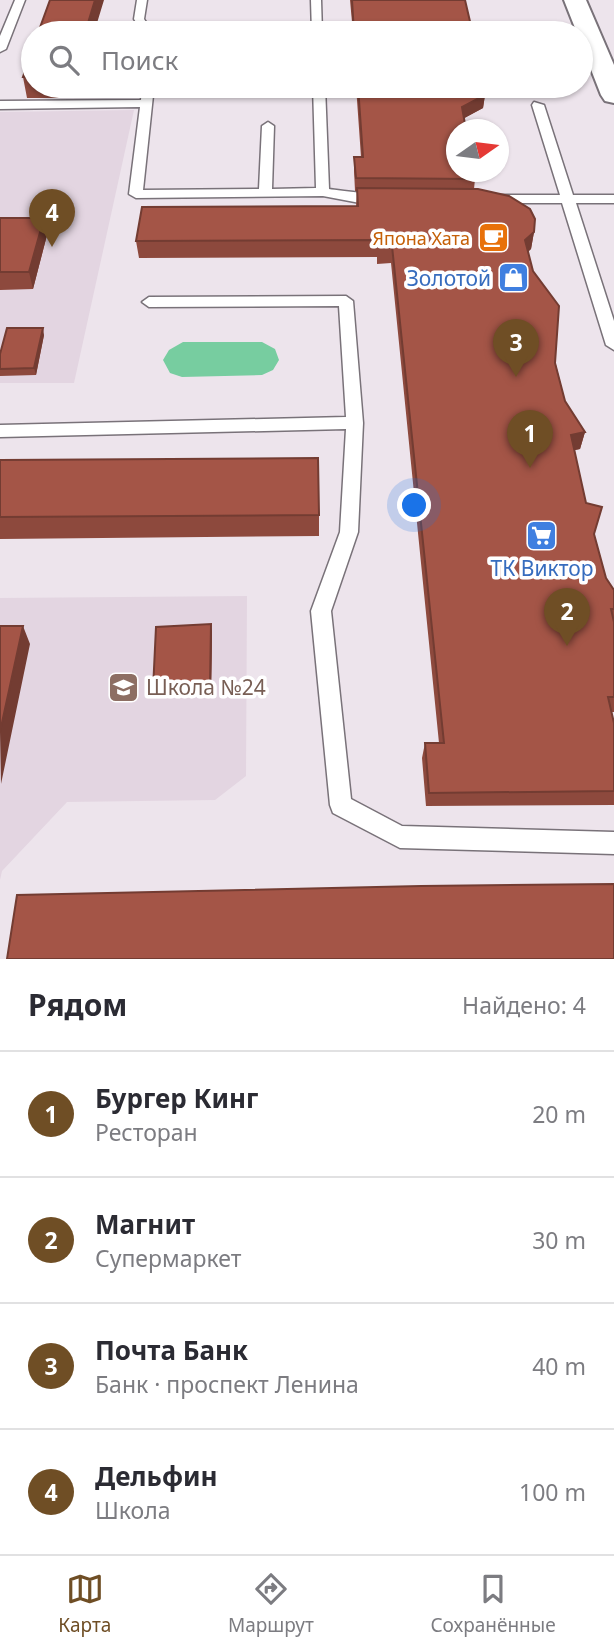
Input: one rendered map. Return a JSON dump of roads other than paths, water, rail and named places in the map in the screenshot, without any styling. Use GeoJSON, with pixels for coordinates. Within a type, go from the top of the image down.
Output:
{"type":"FeatureCollection","features":[{"type":"Feature","properties":{"kind":"main road"},"geometry":{"type":"LineString","coordinates":[[575,0],[584,21]]}},
{"type":"Feature","properties":{"kind":"main road"},"geometry":{"type":"LineString","coordinates":[[593,44],[614,95]]}},
{"type":"Feature","properties":{"kind":"lane"},"geometry":{"type":"LineString","coordinates":[[0,49],[20,0]]}},
{"type":"Feature","properties":{"kind":"lane"},"geometry":{"type":"LineString","coordinates":[[140,21],[142,0]]}},
{"type":"Feature","properties":{"kind":"lane"},"geometry":{"type":"LineString","coordinates":[[316,0],[317,21]]}},
{"type":"Feature","properties":{"kind":"lane"},"geometry":{"type":"LineString","coordinates":[[147,98],[136,194],[323,192],[360,199],[401,199]]}},
{"type":"Feature","properties":{"kind":"lane"},"geometry":{"type":"LineString","coordinates":[[319,98],[323,192]]}},
{"type":"Feature","properties":{"kind":"lane"},"geometry":{"type":"LineString","coordinates":[[0,105],[147,103]]}},
{"type":"Feature","properties":{"kind":"lane"},"geometry":{"type":"LineString","coordinates":[[538,105],[614,345]]}},
{"type":"Feature","properties":{"kind":"lane"},"geometry":{"type":"LineString","coordinates":[[265,193],[268,126]]}},
{"type":"Feature","properties":{"kind":"lane"},"geometry":{"type":"LineString","coordinates":[[483,199],[614,199]]}},
{"type":"Feature","properties":{"kind":"lane"},"geometry":{"type":"LineString","coordinates":[[149,302],[346,301],[355,424],[349,532],[321,611],[341,805],[400,836],[614,843]]}},
{"type":"Feature","properties":{"kind":"lane"},"geometry":{"type":"LineString","coordinates":[[0,431],[355,424]]}},
{"type":"Feature","properties":{"kind":"place","name":"Япона Хата"},"geometry":{"type":"Point","coordinates":[493,238]}},
{"type":"Feature","properties":{"kind":"place","name":"Дельфин"},"geometry":{"type":"Point","coordinates":[52,247]}},
{"type":"Feature","properties":{"kind":"place","name":"Золотой"},"geometry":{"type":"Point","coordinates":[514,278]}},
{"type":"Feature","properties":{"kind":"place","name":"Почта Банк"},"geometry":{"type":"Point","coordinates":[516,377]}},
{"type":"Feature","properties":{"kind":"place","name":"Бургер Кинг"},"geometry":{"type":"Point","coordinates":[530,468]}},
{"type":"Feature","properties":{"kind":"place","name":"ТК Виктор"},"geometry":{"type":"Point","coordinates":[542,536]}},
{"type":"Feature","properties":{"kind":"place","name":"Магнит"},"geometry":{"type":"Point","coordinates":[567,646]}},
{"type":"Feature","properties":{"kind":"place","name":"Школа №24"},"geometry":{"type":"Point","coordinates":[123,687]}}]}
